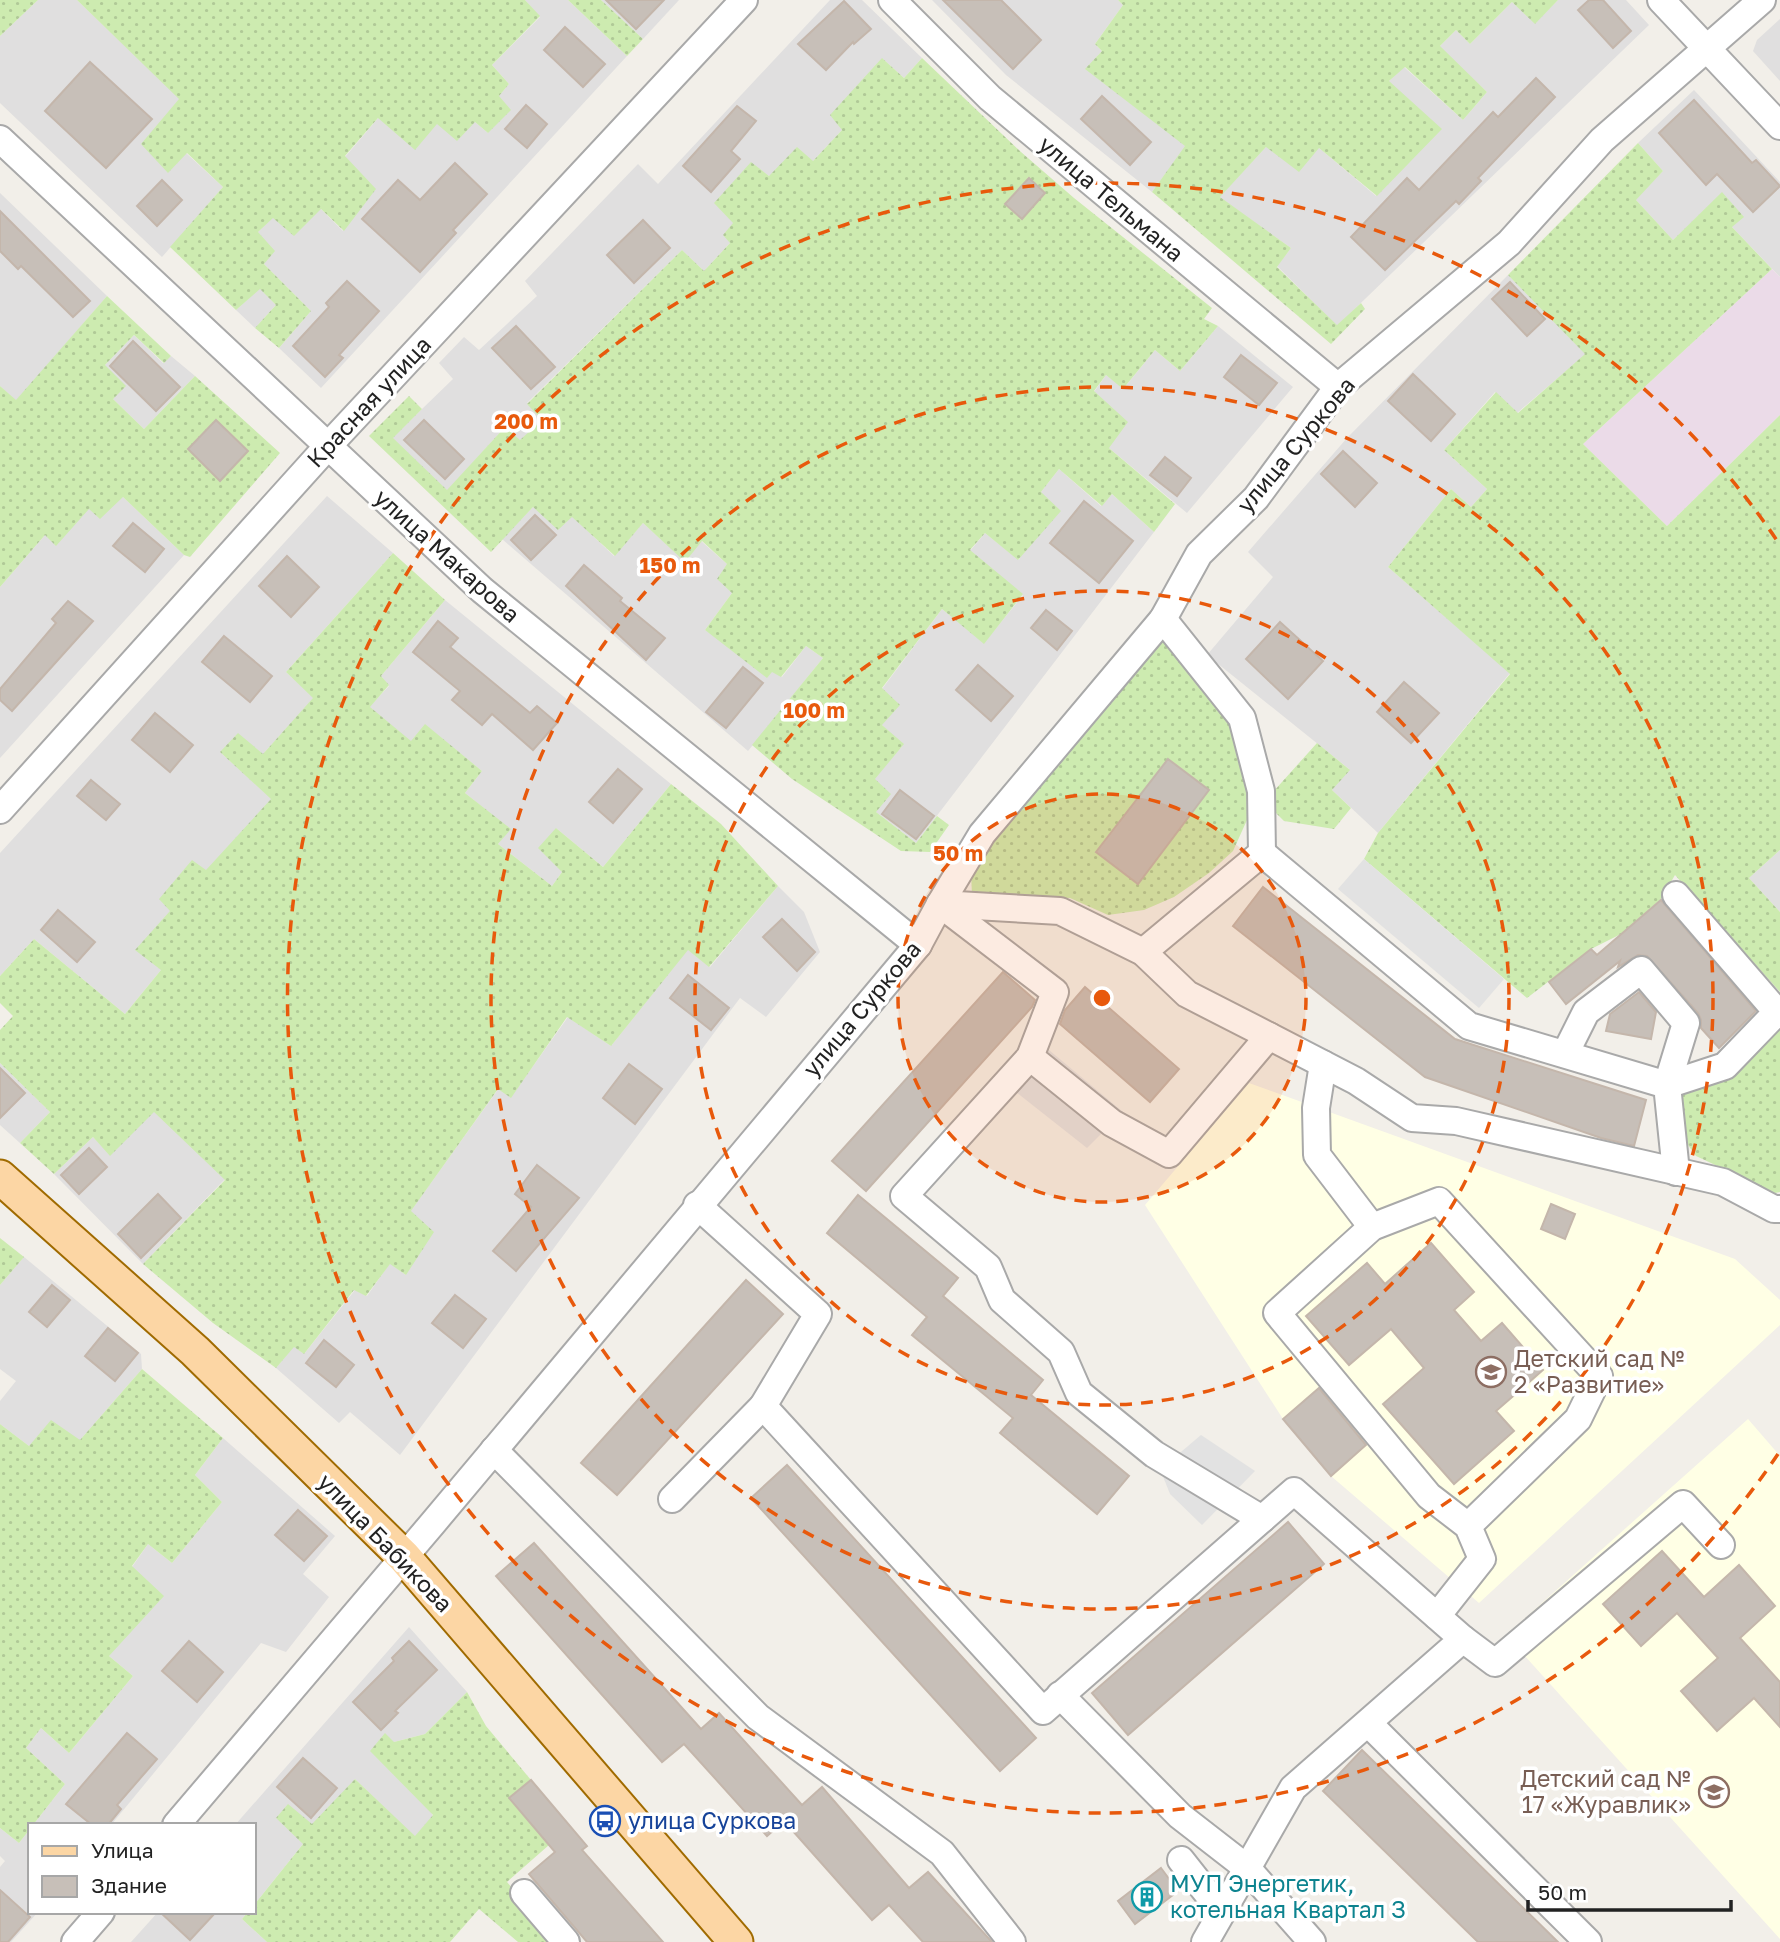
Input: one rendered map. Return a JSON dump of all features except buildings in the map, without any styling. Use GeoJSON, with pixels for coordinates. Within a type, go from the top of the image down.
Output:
{"type":"FeatureCollection","features":[{"type":"Feature","properties":{"kind":"main road","name":"улица Бабикова"},"geometry":{"type":"LineString","coordinates":[[0,1177],[195,1351],[404,1557],[732,1941]]}},
{"type":"Feature","properties":{"kind":"street","name":"Красная улица"},"geometry":{"type":"LineString","coordinates":[[0,810],[327,447],[744,0]]}},
{"type":"Feature","properties":{"kind":"street","name":"улица Тельмана"},"geometry":{"type":"LineString","coordinates":[[892,0],[990,98],[1338,387]]}},
{"type":"Feature","properties":{"kind":"street"},"geometry":{"type":"LineString","coordinates":[[1661,0],[1780,126]]}},
{"type":"Feature","properties":{"kind":"street","name":"улица Суркова"},"geometry":{"type":"LineString","coordinates":[[178,1823],[918,945],[982,834],[1163,619],[1199,554],[1256,498],[1338,387],[1508,243],[1602,139],[1762,0]]}},
{"type":"Feature","properties":{"kind":"street","name":"улица Макарова"},"geometry":{"type":"LineString","coordinates":[[0,139],[482,590],[918,945]]}},
{"type":"Feature","properties":{"kind":"street"},"geometry":{"type":"LineString","coordinates":[[1163,619],[1242,719],[1261,791],[1262,853],[1469,1026],[1667,1085],[1725,1066],[1778,1011],[1676,895]]}},
{"type":"Feature","properties":{"kind":"street"},"geometry":{"type":"LineString","coordinates":[[1143,953],[1262,853]]}},
{"type":"Feature","properties":{"kind":"street"},"geometry":{"type":"LineString","coordinates":[[940,904],[1060,911],[1143,953],[1187,993],[1356,1081],[1412,1118],[1456,1121],[1723,1182],[1774,1209],[1780,1209]]}},
{"type":"Feature","properties":{"kind":"street"},"geometry":{"type":"LineString","coordinates":[[940,904],[1055,992],[1030,1057],[904,1196],[988,1266],[1002,1300],[1061,1352],[1079,1393],[1154,1454],[1262,1518]]}},
{"type":"Feature","properties":{"kind":"street"},"geometry":{"type":"LineString","coordinates":[[1565,1054],[1586,1012],[1641,970],[1686,1023],[1667,1085],[1675,1172]]}},
{"type":"Feature","properties":{"kind":"street"},"geometry":{"type":"LineString","coordinates":[[1030,1057],[1112,1123],[1169,1154],[1269,1036]]}},
{"type":"Feature","properties":{"kind":"street"},"geometry":{"type":"LineString","coordinates":[[1323,1064],[1317,1108],[1317,1155],[1372,1227]]}},
{"type":"Feature","properties":{"kind":"street"},"geometry":{"type":"LineString","coordinates":[[1437,1616],[1482,1559],[1468,1525],[1429,1496],[1276,1313],[1372,1227],[1438,1201],[1599,1376],[1578,1419],[1468,1525]]}},
{"type":"Feature","properties":{"kind":"street"},"geometry":{"type":"LineString","coordinates":[[672,1499],[763,1406],[818,1314],[697,1205]]}},
{"type":"Feature","properties":{"kind":"street"},"geometry":{"type":"LineString","coordinates":[[763,1406],[1043,1711],[1294,1491],[1464,1639],[1495,1662],[1683,1504],[1721,1545]]}},
{"type":"Feature","properties":{"kind":"street"},"geometry":{"type":"LineString","coordinates":[[494,1450],[758,1717],[942,1853],[1012,1942]]}},
{"type":"Feature","properties":{"kind":"street"},"geometry":{"type":"LineString","coordinates":[[1205,1942],[1293,1788],[1464,1639]]}},
{"type":"Feature","properties":{"kind":"street"},"geometry":{"type":"LineString","coordinates":[[1060,1695],[1180,1816],[1247,1868],[1312,1942]]}},
{"type":"Feature","properties":{"kind":"street"},"geometry":{"type":"LineString","coordinates":[[1368,1723],[1588,1942]]}},
{"type":"Feature","properties":{"kind":"street"},"geometry":{"type":"LineString","coordinates":[[1210,1839],[1174,1865],[1222,1912]]}},
{"type":"Feature","properties":{"kind":"street"},"geometry":{"type":"LineString","coordinates":[[524,1893],[566,1942]]}},
{"type":"Feature","properties":{"kind":"street"},"geometry":{"type":"LineString","coordinates":[[75,1942],[99,1914]]}},
{"type":"Feature","properties":{"kind":"shaded area"},"geometry":{"type":"Polygon","coordinates":[[[38,0],[77,0],[180,99],[186,153],[223,187],[162,257],[0,103],[0,36],[38,0]]]}},
{"type":"Feature","properties":{"kind":"shaded area"},"geometry":{"type":"Polygon","coordinates":[[[525,0],[568,0],[627,56],[321,388],[279,348],[311,311],[263,263],[258,232],[273,217],[321,209],[343,231],[345,157],[379,117],[438,123],[475,122],[488,133],[499,96],[509,84],[492,65],[540,17],[525,0]]]}},
{"type":"Feature","properties":{"kind":"shaded area"},"geometry":{"type":"Polygon","coordinates":[[[601,0],[679,0],[643,39],[601,0]]]}},
{"type":"Feature","properties":{"kind":"shaded area"},"geometry":{"type":"Polygon","coordinates":[[[830,0],[862,0],[922,58],[904,78],[883,59],[842,130],[813,161],[769,176],[751,163],[733,223],[730,243],[704,271],[682,250],[527,403],[543,420],[520,441],[505,427],[447,491],[392,438],[453,379],[439,363],[464,337],[479,350],[537,296],[525,281],[638,164],[658,184],[830,0]]]}},
{"type":"Feature","properties":{"kind":"shaded area"},"geometry":{"type":"Polygon","coordinates":[[[932,0],[1118,0],[1123,5],[1095,44],[1102,51],[1086,69],[1186,146],[1152,192],[1006,75],[932,0]]]}},
{"type":"Feature","properties":{"kind":"shaded area"},"geometry":{"type":"Polygon","coordinates":[[[1558,0],[1626,0],[1649,25],[1337,326],[1277,266],[1291,248],[1219,197],[1266,147],[1318,147],[1376,196],[1389,81],[1404,67],[1463,120],[1487,92],[1439,47],[1456,30],[1470,44],[1512,2],[1535,23],[1558,0]]]}},
{"type":"Feature","properties":{"kind":"shaded area"},"geometry":{"type":"Polygon","coordinates":[[[1780,19],[1780,81],[1753,51],[1757,40],[1780,19]]]}},
{"type":"Feature","properties":{"kind":"shaded area"},"geometry":{"type":"Polygon","coordinates":[[[1694,90],[1780,182],[1780,277],[1732,227],[1722,193],[1673,240],[1635,199],[1663,171],[1638,143],[1694,90]]]}},
{"type":"Feature","properties":{"kind":"shaded area"},"geometry":{"type":"Polygon","coordinates":[[[0,193],[107,296],[16,401],[0,386],[0,193]]]}},
{"type":"Feature","properties":{"kind":"shaded area"},"geometry":{"type":"Polygon","coordinates":[[[1772,269],[1780,277],[1780,415],[1667,526],[1583,444],[1772,269]]]}},
{"type":"Feature","properties":{"kind":"shaded area"},"geometry":{"type":"Polygon","coordinates":[[[1508,275],[1586,354],[1517,413],[1495,392],[1444,450],[1487,489],[1471,507],[1451,489],[1388,567],[1510,673],[1378,833],[1332,790],[1349,769],[1207,655],[1273,577],[1248,552],[1347,438],[1508,275]]]}},
{"type":"Feature","properties":{"kind":"shaded area"},"geometry":{"type":"Polygon","coordinates":[[[260,288],[276,305],[255,328],[236,310],[260,288]]]}},
{"type":"Feature","properties":{"kind":"shaded area"},"geometry":{"type":"Polygon","coordinates":[[[1218,326],[1293,387],[1187,513],[1109,448],[1094,392],[1106,375],[1124,388],[1155,350],[1180,371],[1218,326]]]}},
{"type":"Feature","properties":{"kind":"shaded area"},"geometry":{"type":"Polygon","coordinates":[[[134,335],[163,363],[171,356],[195,376],[144,429],[113,399],[105,365],[134,335]]]}},
{"type":"Feature","properties":{"kind":"shaded area"},"geometry":{"type":"Polygon","coordinates":[[[1059,469],[1101,506],[1112,494],[1154,532],[916,843],[876,812],[874,779],[903,745],[882,725],[882,689],[942,609],[984,643],[1023,595],[970,551],[985,533],[1019,560],[1041,492],[1059,469]]]}},
{"type":"Feature","properties":{"kind":"shaded area"},"geometry":{"type":"Polygon","coordinates":[[[327,496],[393,553],[286,672],[314,698],[263,754],[220,752],[272,799],[206,871],[160,899],[171,911],[161,970],[125,1014],[34,939],[0,976],[0,853],[327,496]]]}},
{"type":"Feature","properties":{"kind":"shaded area"},"geometry":{"type":"Polygon","coordinates":[[[123,497],[184,555],[0,758],[0,587],[46,534],[56,545],[89,508],[123,497]]]}},
{"type":"Feature","properties":{"kind":"shaded area"},"geometry":{"type":"Polygon","coordinates":[[[533,507],[572,516],[614,556],[643,523],[685,561],[701,541],[727,564],[732,593],[705,630],[782,677],[806,646],[823,658],[748,751],[502,539],[533,507]]]}},
{"type":"Feature","properties":{"kind":"shaded area"},"geometry":{"type":"Polygon","coordinates":[[[445,600],[671,784],[603,867],[556,828],[562,872],[552,886],[498,844],[510,829],[465,793],[482,771],[425,725],[411,742],[369,707],[389,686],[381,676],[445,600]]]}},
{"type":"Feature","properties":{"kind":"shaded area"},"geometry":{"type":"Polygon","coordinates":[[[1780,850],[1780,912],[1749,878],[1780,850]]]}},
{"type":"Feature","properties":{"kind":"shaded area"},"geometry":{"type":"Polygon","coordinates":[[[1364,859],[1504,979],[1479,1008],[1338,889],[1364,859]]]}},
{"type":"Feature","properties":{"kind":"shaded area"},"geometry":{"type":"Polygon","coordinates":[[[778,886],[804,912],[820,952],[766,1017],[740,998],[400,1455],[350,1412],[339,1423],[276,1368],[294,1346],[304,1354],[355,1290],[367,1296],[390,1263],[406,1275],[410,1212],[499,1088],[511,1097],[568,1017],[611,1046],[688,949],[710,967],[778,886]]]}},
{"type":"Feature","properties":{"kind":"shaded area"},"geometry":{"type":"Polygon","coordinates":[[[1049,1050],[1123,1112],[1087,1148],[1016,1092],[1049,1050]]]}},
{"type":"Feature","properties":{"kind":"shaded area"},"geometry":{"type":"Polygon","coordinates":[[[0,1063],[50,1112],[20,1143],[0,1125],[0,1063]]]}},
{"type":"Feature","properties":{"kind":"shaded area","name":"Детский сад № 2 «Развитие»"},"geometry":{"type":"Polygon","coordinates":[[[1249,1083],[1735,1259],[1780,1300],[1780,1325],[1479,1603],[1331,1476],[1283,1419],[1145,1205],[1249,1083]]]}},
{"type":"Feature","properties":{"kind":"shaded area"},"geometry":{"type":"Polygon","coordinates":[[[154,1111],[225,1179],[143,1264],[54,1174],[93,1137],[110,1155],[154,1111]]]}},
{"type":"Feature","properties":{"kind":"shaded area"},"geometry":{"type":"Polygon","coordinates":[[[24,1257],[141,1354],[142,1369],[80,1440],[29,1446],[0,1424],[0,1401],[16,1381],[0,1369],[0,1285],[24,1257]]]}},
{"type":"Feature","properties":{"kind":"shaded area","name":"Детский сад № 17 «Журавлик»"},"geometry":{"type":"Polygon","coordinates":[[[1748,1419],[1780,1456],[1780,1939],[1506,1635],[1748,1419]]]}},
{"type":"Feature","properties":{"kind":"shaded area"},"geometry":{"type":"Polygon","coordinates":[[[1201,1435],[1255,1471],[1202,1525],[1170,1494],[1162,1474],[1168,1463],[1201,1435]]]}},
{"type":"Feature","properties":{"kind":"shaded area"},"geometry":{"type":"Polygon","coordinates":[[[223,1438],[335,1536],[303,1574],[329,1597],[286,1652],[261,1643],[113,1823],[35,1823],[65,1784],[26,1748],[41,1728],[69,1753],[133,1676],[109,1656],[132,1567],[148,1544],[172,1563],[222,1502],[195,1475],[223,1438]]]}},
{"type":"Feature","properties":{"kind":"shaded area"},"geometry":{"type":"Polygon","coordinates":[[[409,1627],[467,1692],[425,1734],[394,1742],[433,1816],[415,1837],[355,1779],[256,1903],[256,1823],[237,1823],[409,1627]]]}},
{"type":"Feature","properties":{"kind":"shaded area"},"geometry":{"type":"Polygon","coordinates":[[[0,1828],[19,1843],[28,1832],[28,1914],[36,1914],[11,1942],[0,1942],[0,1867],[5,1861],[0,1856],[0,1828]]]}},
{"type":"Feature","properties":{"kind":"shaded area"},"geometry":{"type":"Polygon","coordinates":[[[156,1914],[246,1914],[242,1919],[267,1942],[131,1942],[156,1914]]]}},
{"type":"Feature","properties":{"kind":"green space"},"geometry":{"type":"Polygon","coordinates":[[[0,0],[38,0],[0,36],[0,0]]]}},
{"type":"Feature","properties":{"kind":"green space"},"geometry":{"type":"Polygon","coordinates":[[[77,0],[525,0],[540,16],[492,65],[509,84],[499,96],[511,110],[488,133],[475,122],[457,141],[437,124],[415,150],[378,118],[345,156],[376,189],[344,231],[321,209],[294,236],[273,218],[258,232],[275,251],[264,264],[311,311],[279,348],[255,328],[276,305],[260,289],[236,310],[170,247],[223,187],[187,153],[168,173],[141,144],[179,99],[77,0]]]}},
{"type":"Feature","properties":{"kind":"green space"},"geometry":{"type":"Polygon","coordinates":[[[568,0],[601,0],[643,39],[627,56],[568,0]]]}},
{"type":"Feature","properties":{"kind":"green space"},"geometry":{"type":"Polygon","coordinates":[[[1118,0],[1558,0],[1535,24],[1512,2],[1470,44],[1456,30],[1440,46],[1487,92],[1463,120],[1405,67],[1389,81],[1442,129],[1377,196],[1319,148],[1299,172],[1266,147],[1220,197],[1291,248],[1277,267],[1337,325],[1361,303],[1365,309],[1331,344],[1152,192],[1185,146],[1085,69],[1102,51],[1095,44],[1123,5],[1118,0]]]}},
{"type":"Feature","properties":{"kind":"green space"},"geometry":{"type":"Polygon","coordinates":[[[882,58],[904,78],[922,58],[1074,198],[1212,308],[1204,319],[1218,326],[1180,371],[1155,350],[1123,389],[1106,375],[1094,391],[1128,422],[1109,448],[1175,504],[1154,532],[1112,494],[1102,506],[1059,469],[1041,492],[1061,511],[1018,560],[985,533],[970,550],[1023,594],[984,644],[942,609],[882,688],[900,705],[882,725],[904,744],[875,779],[891,794],[876,812],[916,843],[937,816],[949,825],[930,852],[901,851],[792,779],[752,745],[823,658],[806,646],[781,677],[772,672],[767,678],[705,630],[732,593],[717,579],[727,564],[702,541],[685,562],[643,523],[615,556],[572,517],[558,530],[533,507],[491,552],[369,436],[409,396],[422,409],[393,438],[447,490],[505,427],[520,440],[542,420],[527,404],[682,250],[704,271],[730,243],[723,235],[733,223],[714,203],[751,162],[769,176],[797,147],[813,161],[842,130],[830,115],[882,58]]]}},
{"type":"Feature","properties":{"kind":"green space"},"geometry":{"type":"Polygon","coordinates":[[[1638,143],[1663,171],[1636,200],[1673,240],[1722,192],[1744,217],[1732,227],[1772,269],[1583,444],[1667,526],[1780,415],[1780,850],[1749,878],[1780,912],[1780,992],[1675,875],[1661,899],[1621,934],[1591,949],[1527,998],[1364,859],[1378,833],[1510,674],[1388,567],[1451,489],[1471,507],[1487,489],[1444,450],[1496,392],[1518,413],[1585,354],[1508,275],[1638,143]]]}},
{"type":"Feature","properties":{"kind":"green space"},"geometry":{"type":"Polygon","coordinates":[[[107,296],[171,356],[164,363],[134,335],[105,365],[126,386],[113,399],[144,429],[195,376],[280,453],[190,557],[184,555],[123,497],[100,519],[89,509],[56,546],[45,535],[0,587],[0,386],[16,400],[107,296]]]}},
{"type":"Feature","properties":{"kind":"green space"},"geometry":{"type":"Polygon","coordinates":[[[393,553],[445,600],[381,676],[389,685],[370,707],[411,741],[425,724],[482,771],[465,793],[511,829],[498,844],[552,886],[562,872],[538,848],[556,828],[603,867],[671,784],[721,824],[778,886],[709,967],[688,950],[611,1046],[567,1017],[511,1098],[498,1089],[411,1211],[434,1232],[406,1275],[390,1264],[366,1296],[354,1290],[304,1354],[294,1347],[276,1368],[213,1323],[143,1264],[225,1180],[154,1112],[110,1156],[93,1137],[54,1174],[20,1143],[50,1112],[0,1063],[0,1030],[13,1016],[0,1003],[0,976],[34,939],[125,1014],[161,970],[135,950],[170,911],[159,899],[192,860],[206,870],[271,799],[220,752],[238,733],[263,754],[313,698],[286,672],[393,553]]]}},
{"type":"Feature","properties":{"kind":"green space"},"geometry":{"type":"Polygon","coordinates":[[[1157,639],[1172,639],[1224,708],[1237,735],[1251,795],[1247,820],[1233,851],[1209,873],[1174,897],[1144,910],[1108,915],[1070,898],[972,896],[971,872],[986,845],[1157,639]]]}},
{"type":"Feature","properties":{"kind":"green space"},"geometry":{"type":"Polygon","coordinates":[[[1317,743],[1350,770],[1332,790],[1351,808],[1334,829],[1284,821],[1272,809],[1273,792],[1317,743]]]}},
{"type":"Feature","properties":{"kind":"green space"},"geometry":{"type":"Polygon","coordinates":[[[1780,1027],[1780,1192],[1775,1193],[1696,1156],[1680,1134],[1678,1092],[1780,1027]]]}},
{"type":"Feature","properties":{"kind":"green space"},"geometry":{"type":"Polygon","coordinates":[[[0,1238],[24,1257],[0,1285],[0,1238]]]}},
{"type":"Feature","properties":{"kind":"green space"},"geometry":{"type":"Polygon","coordinates":[[[142,1369],[223,1438],[195,1475],[222,1502],[172,1563],[148,1544],[132,1566],[164,1596],[109,1656],[133,1676],[69,1753],[41,1728],[26,1748],[65,1784],[35,1823],[28,1823],[28,1832],[19,1843],[0,1828],[0,1424],[29,1446],[51,1420],[80,1440],[142,1369]]]}},
{"type":"Feature","properties":{"kind":"green space"},"geometry":{"type":"Polygon","coordinates":[[[467,1692],[486,1726],[531,1780],[510,1799],[549,1845],[507,1882],[559,1942],[518,1942],[479,1909],[450,1942],[267,1942],[242,1919],[246,1914],[256,1914],[256,1903],[303,1844],[276,1818],[288,1804],[312,1824],[355,1779],[415,1836],[433,1815],[370,1751],[385,1733],[394,1742],[425,1734],[467,1692]]]}},
{"type":"Feature","properties":{"kind":"place","name":"Детский сад № 2 «Развитие»"},"geometry":{"type":"Point","coordinates":[1491,1372]}},
{"type":"Feature","properties":{"kind":"place","name":"Детский сад № 17 «Журавлик»"},"geometry":{"type":"Point","coordinates":[1714,1792]}},
{"type":"Feature","properties":{"kind":"place","name":"улица Суркова"},"geometry":{"type":"Point","coordinates":[605,1821]}},
{"type":"Feature","properties":{"kind":"place","name":"МУП Энергетик, котельная Квартал З"},"geometry":{"type":"Point","coordinates":[1147,1897]}}]}
